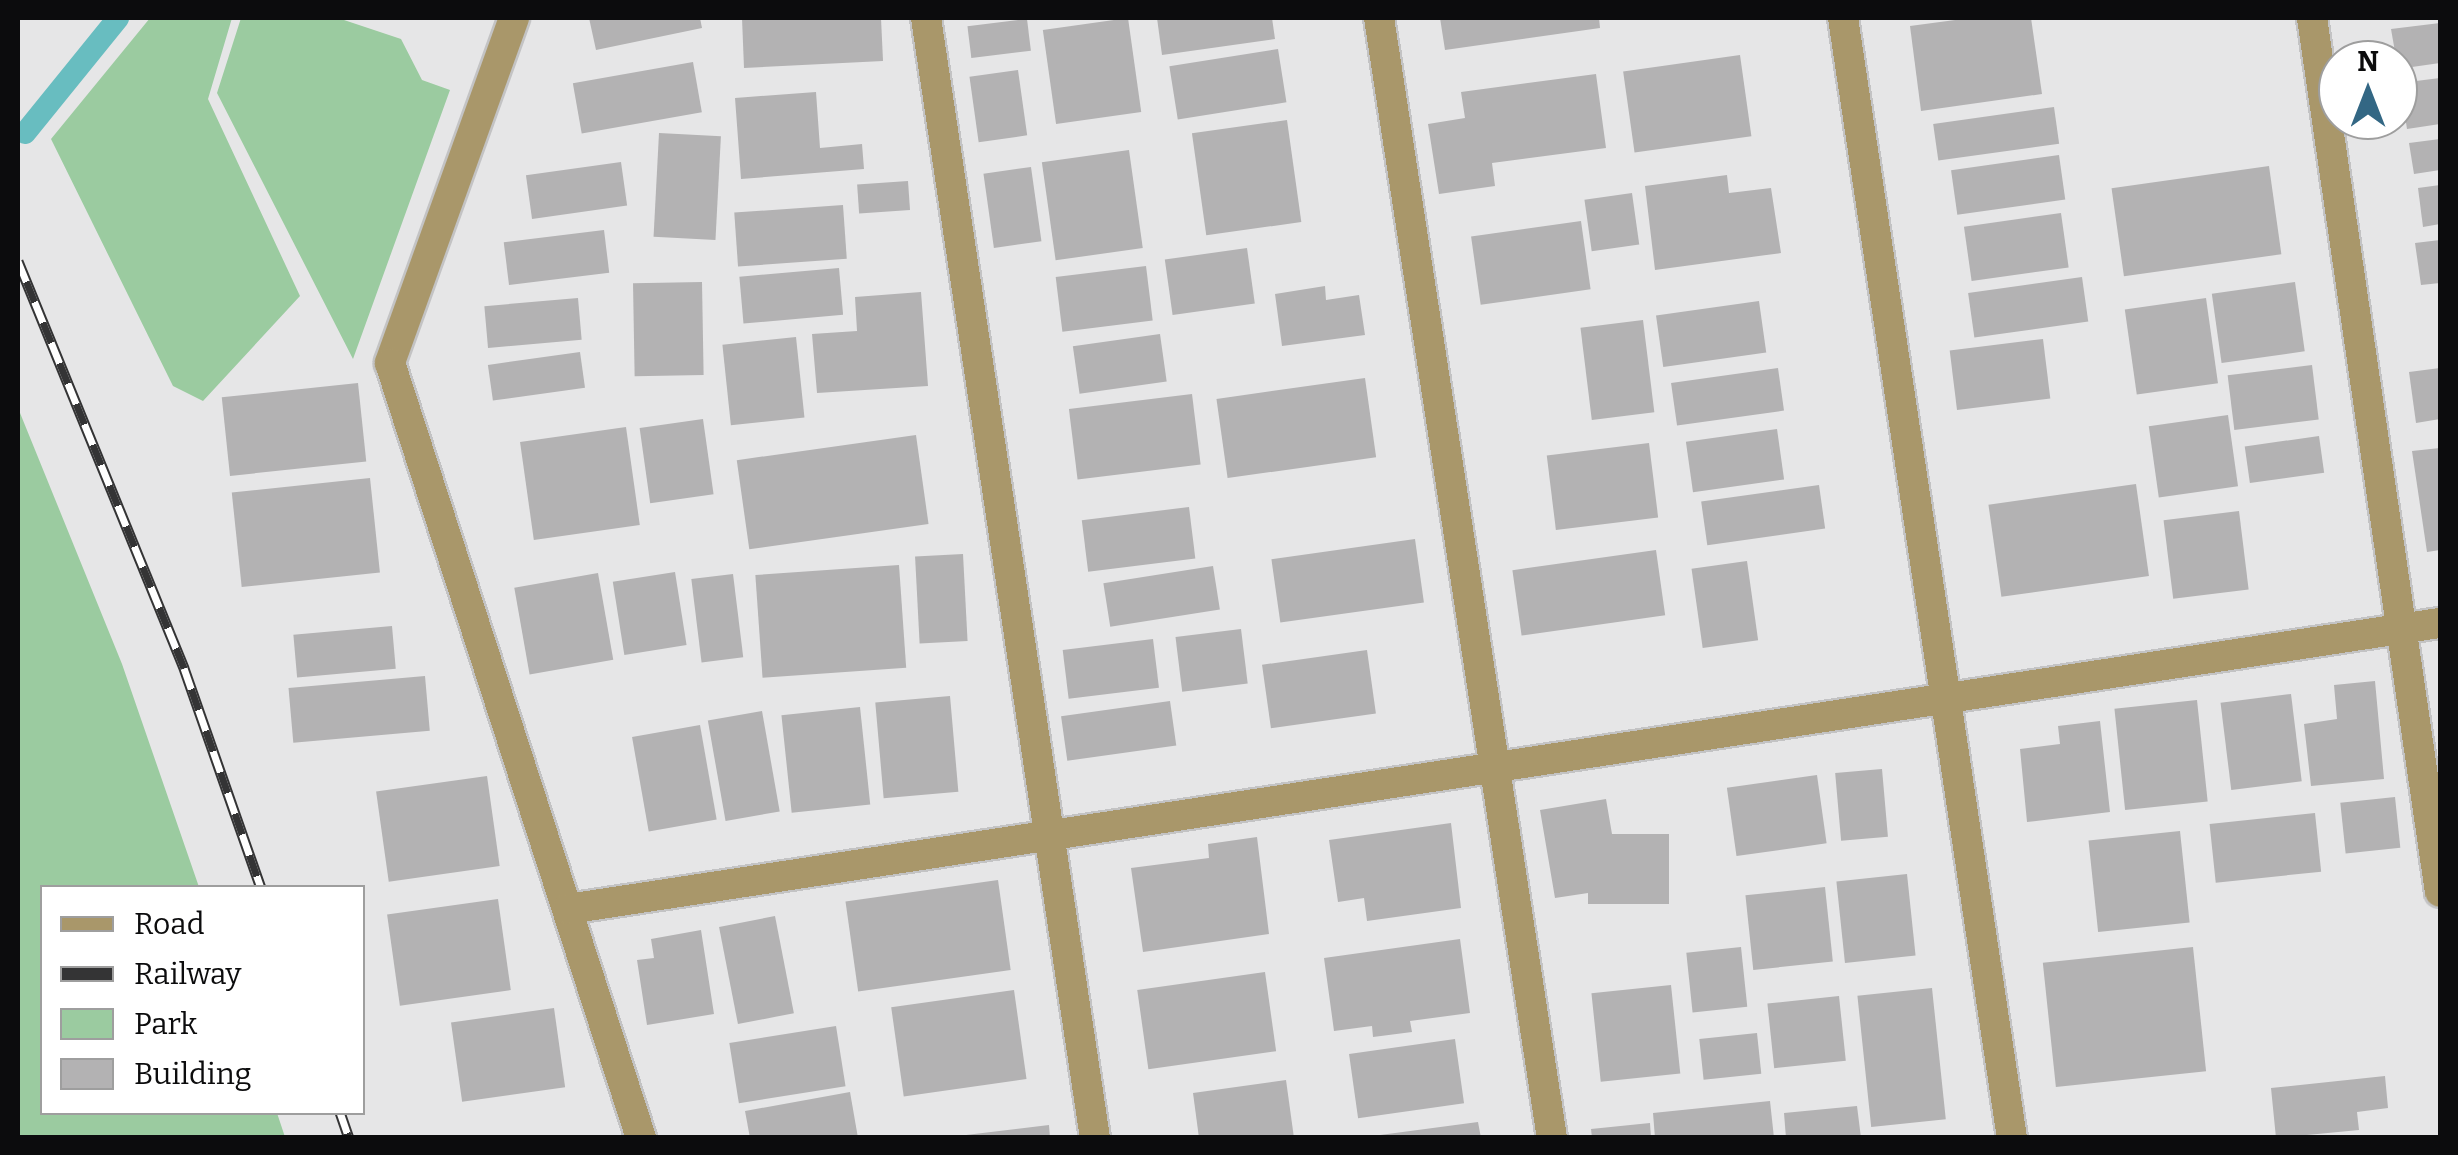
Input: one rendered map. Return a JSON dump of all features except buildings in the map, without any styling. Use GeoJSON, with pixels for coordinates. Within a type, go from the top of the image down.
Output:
{"type":"FeatureCollection","features":[{"type":"Feature","properties":{"kind":"street"},"geometry":{"type":"LineString","coordinates":[[514,18],[390,363],[641,1138]]}},
{"type":"Feature","properties":{"kind":"street"},"geometry":{"type":"LineString","coordinates":[[926,18],[1096,1138]]}},
{"type":"Feature","properties":{"kind":"street"},"geometry":{"type":"LineString","coordinates":[[1379,18],[1552,1138]]}},
{"type":"Feature","properties":{"kind":"street"},"geometry":{"type":"LineString","coordinates":[[1843,18],[2012,1138]]}},
{"type":"Feature","properties":{"kind":"street"},"geometry":{"type":"LineString","coordinates":[[2312,18],[2440,892]]}},
{"type":"Feature","properties":{"kind":"street"},"geometry":{"type":"LineString","coordinates":[[568,909],[2440,623]]}},
{"type":"Feature","properties":{"kind":"green space"},"geometry":{"type":"Polygon","coordinates":[[[150,18],[232,18],[208,99],[300,296],[203,401],[173,386],[51,139],[150,18]]]}},
{"type":"Feature","properties":{"kind":"green space"},"geometry":{"type":"Polygon","coordinates":[[[241,18],[338,18],[401,39],[422,80],[450,90],[353,359],[217,93],[241,18]]]}},
{"type":"Feature","properties":{"kind":"green space"},"geometry":{"type":"Polygon","coordinates":[[[18,408],[122,664],[198,885],[40,885],[40,1115],[278,1115],[285,1137],[18,1137],[18,408]]]}},
{"type":"Feature","properties":{"kind":"waterway"},"geometry":{"type":"LineString","coordinates":[[25,133],[118,18]]}},
{"type":"Feature","properties":{"kind":"railway"},"geometry":{"type":"LineString","coordinates":[[18,261],[184,668],[260,885]]}},
{"type":"Feature","properties":{"kind":"railway"},"geometry":{"type":"LineString","coordinates":[[341,1115],[349,1138]]}}]}
